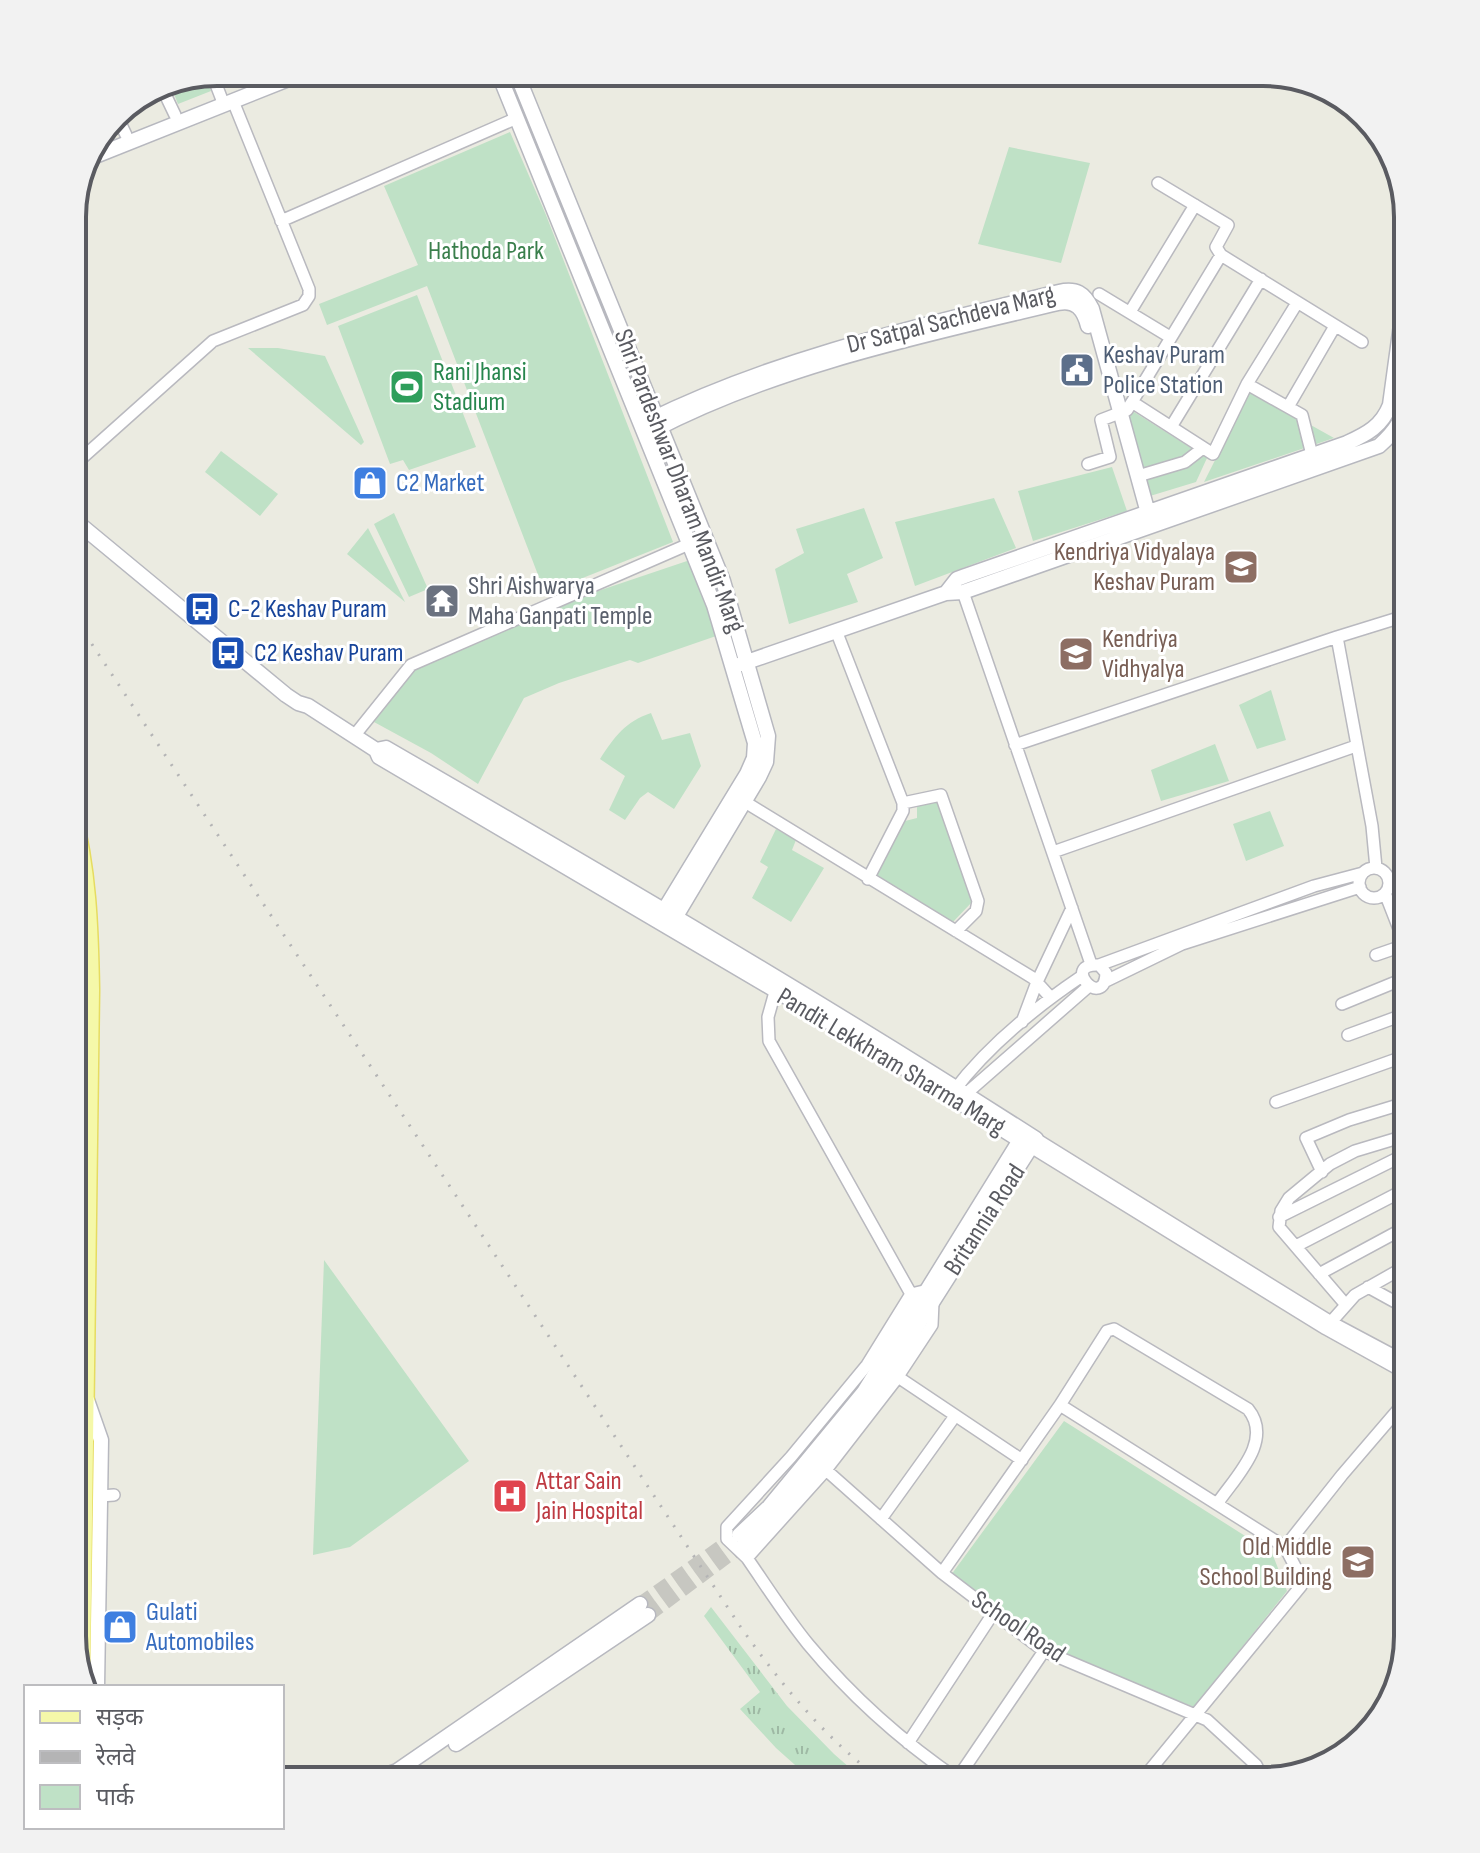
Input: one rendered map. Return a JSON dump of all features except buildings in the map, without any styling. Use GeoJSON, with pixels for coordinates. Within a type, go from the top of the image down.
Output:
{"type":"FeatureCollection","features":[{"type":"Feature","properties":{"kind":"main road"},"geometry":{"type":"LineString","coordinates":[[111,141],[175,115],[226,101],[248,86]]}},
{"type":"Feature","properties":{"kind":"main road"},"geometry":{"type":"LineString","coordinates":[[103,152],[267,86]]}},
{"type":"Feature","properties":{"kind":"main road","name":"Shri Pardeshwar Dharam Mandir Marg"},"geometry":{"type":"LineString","coordinates":[[504,86],[714,605],[755,743],[754,758],[667,918]]}},
{"type":"Feature","properties":{"kind":"main road","name":"Shri Pardeshwar Dharam Mandir Marg"},"geometry":{"type":"LineString","coordinates":[[522,86],[723,581],[768,736],[765,765],[745,802],[667,918]]}},
{"type":"Feature","properties":{"kind":"main road","name":"Dr Satpal Sachdeva Marg"},"geometry":{"type":"LineString","coordinates":[[643,430],[710,392],[817,354],[1069,290],[1086,297],[1092,309],[1122,410],[1145,520]]}},
{"type":"Feature","properties":{"kind":"main road"},"geometry":{"type":"LineString","coordinates":[[732,667],[946,593],[963,592],[1347,443],[1373,430],[1390,405],[1394,376]]}},
{"type":"Feature","properties":{"kind":"main road"},"geometry":{"type":"LineString","coordinates":[[1122,410],[1145,520]]}},
{"type":"Feature","properties":{"kind":"main road"},"geometry":{"type":"LineString","coordinates":[[946,593],[957,579],[965,576],[1379,446],[1394,432]]}},
{"type":"Feature","properties":{"kind":"main road","name":"Pandit Lekkhram Sharma Marg"},"geometry":{"type":"LineString","coordinates":[[86,520],[231,644]]}},
{"type":"Feature","properties":{"kind":"main road","name":"Pandit Lekkhram Sharma Marg"},"geometry":{"type":"LineString","coordinates":[[86,529],[303,697],[308,706],[376,750],[379,757],[667,918],[958,1093],[1028,1139]]}},
{"type":"Feature","properties":{"kind":"main road"},"geometry":{"type":"LineString","coordinates":[[754,685],[771,655]]}},
{"type":"Feature","properties":{"kind":"main road"},"geometry":{"type":"LineString","coordinates":[[86,878],[90,918],[86,1300]]}},
{"type":"Feature","properties":{"kind":"main road","name":"Pandit Lekkhram Sharma Marg"},"geometry":{"type":"LineString","coordinates":[[667,918],[775,992],[958,1093]]}},
{"type":"Feature","properties":{"kind":"main road","name":"Britannia Road"},"geometry":{"type":"LineString","coordinates":[[743,1546],[777,1515],[872,1397],[930,1296],[1028,1139]]}},
{"type":"Feature","properties":{"kind":"main road"},"geometry":{"type":"LineString","coordinates":[[86,1398],[101,1440],[107,1495],[97,1685]]}},
{"type":"Feature","properties":{"kind":"main road"},"geometry":{"type":"LineString","coordinates":[[408,1767],[644,1610]]}},
{"type":"Feature","properties":{"kind":"street"},"geometry":{"type":"LineString","coordinates":[[86,454],[213,341],[303,305],[309,296],[309,289],[281,221],[218,86]]}},
{"type":"Feature","properties":{"kind":"street"},"geometry":{"type":"LineString","coordinates":[[166,97],[175,115]]}},
{"type":"Feature","properties":{"kind":"street"},"geometry":{"type":"LineString","coordinates":[[281,221],[517,118]]}},
{"type":"Feature","properties":{"kind":"street"},"geometry":{"type":"LineString","coordinates":[[122,127],[126,135]]}},
{"type":"Feature","properties":{"kind":"street"},"geometry":{"type":"LineString","coordinates":[[1158,183],[1228,225],[1216,247],[1221,255],[1362,342]]}},
{"type":"Feature","properties":{"kind":"street"},"geometry":{"type":"LineString","coordinates":[[1130,312],[1195,205]]}},
{"type":"Feature","properties":{"kind":"street"},"geometry":{"type":"LineString","coordinates":[[1088,464],[1110,457],[1101,420],[1122,410],[1221,255]]}},
{"type":"Feature","properties":{"kind":"street"},"geometry":{"type":"LineString","coordinates":[[1171,427],[1261,279]]}},
{"type":"Feature","properties":{"kind":"street"},"geometry":{"type":"LineString","coordinates":[[1099,294],[1170,337]]}},
{"type":"Feature","properties":{"kind":"street"},"geometry":{"type":"LineString","coordinates":[[1122,410],[1171,427],[1213,454],[1247,384],[1297,303]]}},
{"type":"Feature","properties":{"kind":"street"},"geometry":{"type":"LineString","coordinates":[[1288,407],[1335,326]]}},
{"type":"Feature","properties":{"kind":"street"},"geometry":{"type":"LineString","coordinates":[[1247,384],[1302,415],[1312,455]]}},
{"type":"Feature","properties":{"kind":"street"},"geometry":{"type":"LineString","coordinates":[[1373,430],[1394,421]]}},
{"type":"Feature","properties":{"kind":"street"},"geometry":{"type":"LineString","coordinates":[[1138,476],[1185,462],[1203,448]]}},
{"type":"Feature","properties":{"kind":"street"},"geometry":{"type":"LineString","coordinates":[[354,736],[411,665],[689,544]]}},
{"type":"Feature","properties":{"kind":"street"},"geometry":{"type":"LineString","coordinates":[[963,592],[1072,908],[1095,964],[1106,973],[1106,981]]}},
{"type":"Feature","properties":{"kind":"street"},"geometry":{"type":"LineString","coordinates":[[1015,745],[1394,619]]}},
{"type":"Feature","properties":{"kind":"street"},"geometry":{"type":"LineString","coordinates":[[837,633],[903,803],[903,811],[868,879]]}},
{"type":"Feature","properties":{"kind":"street"},"geometry":{"type":"LineString","coordinates":[[1337,637],[1372,826],[1376,868]]}},
{"type":"Feature","properties":{"kind":"street"},"geometry":{"type":"LineString","coordinates":[[1053,852],[1356,746]]}},
{"type":"Feature","properties":{"kind":"street"},"geometry":{"type":"LineString","coordinates":[[903,803],[941,795],[978,901],[976,911],[956,931]]}},
{"type":"Feature","properties":{"kind":"street"},"geometry":{"type":"LineString","coordinates":[[745,802],[1037,982],[1051,998]]}},
{"type":"Feature","properties":{"kind":"street"},"geometry":{"type":"LineString","coordinates":[[1086,981],[1085,969],[1095,964],[1314,886],[1376,868],[1385,872],[1387,888],[1394,903]]}},
{"type":"Feature","properties":{"kind":"street"},"geometry":{"type":"LineString","coordinates":[[1360,887],[1363,873]]}},
{"type":"Feature","properties":{"kind":"street"},"geometry":{"type":"LineString","coordinates":[[1360,887],[1370,897],[1394,885]]}},
{"type":"Feature","properties":{"kind":"street"},"geometry":{"type":"LineString","coordinates":[[958,1093],[1022,1022],[1051,998],[1086,981],[1100,986],[1182,944],[1360,887]]}},
{"type":"Feature","properties":{"kind":"street"},"geometry":{"type":"LineString","coordinates":[[1022,1022],[1072,908]]}},
{"type":"Feature","properties":{"kind":"street"},"geometry":{"type":"LineString","coordinates":[[1376,955],[1394,951]]}},
{"type":"Feature","properties":{"kind":"street"},"geometry":{"type":"LineString","coordinates":[[958,1093],[1086,981]]}},
{"type":"Feature","properties":{"kind":"street"},"geometry":{"type":"LineString","coordinates":[[1342,1004],[1394,983]]}},
{"type":"Feature","properties":{"kind":"street"},"geometry":{"type":"LineString","coordinates":[[775,992],[768,1017],[769,1041],[911,1294]]}},
{"type":"Feature","properties":{"kind":"street"},"geometry":{"type":"LineString","coordinates":[[1348,1035],[1394,1018]]}},
{"type":"Feature","properties":{"kind":"street"},"geometry":{"type":"LineString","coordinates":[[1276,1102],[1394,1060]]}},
{"type":"Feature","properties":{"kind":"street"},"geometry":{"type":"LineString","coordinates":[[1322,1172],[1306,1138],[1394,1106]]}},
{"type":"Feature","properties":{"kind":"street"},"geometry":{"type":"LineString","coordinates":[[1028,1139],[1331,1322],[1394,1356]]}},
{"type":"Feature","properties":{"kind":"street","name":"Pandit Lekkhram Sharma Marg"},"geometry":{"type":"LineString","coordinates":[[1028,1139],[1326,1329],[1394,1367]]}},
{"type":"Feature","properties":{"kind":"street"},"geometry":{"type":"LineString","coordinates":[[1346,1305],[1279,1227],[1279,1217],[1289,1198],[1330,1164],[1355,1151],[1394,1139]]}},
{"type":"Feature","properties":{"kind":"street"},"geometry":{"type":"LineString","coordinates":[[1279,1217],[1394,1160]]}},
{"type":"Feature","properties":{"kind":"street"},"geometry":{"type":"LineString","coordinates":[[1296,1246],[1394,1195]]}},
{"type":"Feature","properties":{"kind":"street"},"geometry":{"type":"LineString","coordinates":[[1319,1274],[1394,1234]]}},
{"type":"Feature","properties":{"kind":"street"},"geometry":{"type":"LineString","coordinates":[[1331,1322],[1355,1295],[1394,1273]]}},
{"type":"Feature","properties":{"kind":"street"},"geometry":{"type":"LineString","coordinates":[[1368,1287],[1393,1300]]}},
{"type":"Feature","properties":{"kind":"street"},"geometry":{"type":"LineString","coordinates":[[743,1546],[826,1470],[898,1377],[932,1325],[930,1296],[911,1294]]}},
{"type":"Feature","properties":{"kind":"street"},"geometry":{"type":"LineString","coordinates":[[911,1294],[867,1365],[791,1457],[727,1527],[727,1539],[743,1546],[808,1644],[861,1701],[940,1767]]}},
{"type":"Feature","properties":{"kind":"street"},"geometry":{"type":"LineString","coordinates":[[942,1573],[1060,1405],[1107,1331],[1114,1329],[1248,1409],[1256,1421],[1257,1444],[1217,1504]]}},
{"type":"Feature","properties":{"kind":"street"},"geometry":{"type":"LineString","coordinates":[[898,1377],[1022,1460]]}},
{"type":"Feature","properties":{"kind":"street"},"geometry":{"type":"LineString","coordinates":[[1060,1405],[1285,1547],[1299,1572],[1301,1586],[1152,1767]]}},
{"type":"Feature","properties":{"kind":"street"},"geometry":{"type":"LineString","coordinates":[[1285,1547],[1394,1414]]}},
{"type":"Feature","properties":{"kind":"street"},"geometry":{"type":"LineString","coordinates":[[881,1519],[955,1416]]}},
{"type":"Feature","properties":{"kind":"street","name":"School Road"},"geometry":{"type":"LineString","coordinates":[[826,1470],[942,1573],[1044,1651],[1207,1720],[1242,1749],[1257,1767]]}},
{"type":"Feature","properties":{"kind":"street"},"geometry":{"type":"LineString","coordinates":[[908,1743],[994,1612]]}},
{"type":"Feature","properties":{"kind":"street"},"geometry":{"type":"LineString","coordinates":[[967,1767],[1044,1651]]}},
{"type":"Feature","properties":{"kind":"green space"},"geometry":{"type":"Polygon","coordinates":[[[209,87],[211,91],[178,104],[174,94],[209,87]]]}},
{"type":"Feature","properties":{"kind":"green space","name":"Hathoda Park"},"geometry":{"type":"Polygon","coordinates":[[[510,132],[546,215],[673,542],[545,593],[427,286],[327,325],[319,304],[418,265],[384,186],[510,132]]]}},
{"type":"Feature","properties":{"kind":"green space"},"geometry":{"type":"Polygon","coordinates":[[[1009,147],[1090,163],[1061,263],[978,244],[1009,147]]]}},
{"type":"Feature","properties":{"kind":"green space","name":"Rani Jhansi Stadium"},"geometry":{"type":"Polygon","coordinates":[[[417,295],[476,447],[409,470],[403,460],[390,464],[338,326],[417,295]]]}},
{"type":"Feature","properties":{"kind":"green space"},"geometry":{"type":"Polygon","coordinates":[[[248,348],[278,348],[325,356],[364,442],[361,445],[248,348]]]}},
{"type":"Feature","properties":{"kind":"green space"},"geometry":{"type":"Polygon","coordinates":[[[1250,391],[1334,438],[1204,482],[1250,391]]]}},
{"type":"Feature","properties":{"kind":"green space"},"geometry":{"type":"Polygon","coordinates":[[[1123,405],[1207,458],[1196,482],[1150,496],[1123,405]]]}},
{"type":"Feature","properties":{"kind":"green space"},"geometry":{"type":"Polygon","coordinates":[[[221,451],[278,494],[260,516],[205,472],[221,451]]]}},
{"type":"Feature","properties":{"kind":"green space"},"geometry":{"type":"Polygon","coordinates":[[[1112,467],[1127,511],[1033,541],[1018,491],[1112,467]]]}},
{"type":"Feature","properties":{"kind":"green space"},"geometry":{"type":"Polygon","coordinates":[[[994,498],[1016,548],[915,586],[895,522],[994,498]]]}},
{"type":"Feature","properties":{"kind":"green space"},"geometry":{"type":"Polygon","coordinates":[[[864,508],[883,558],[847,574],[858,602],[789,624],[775,569],[804,553],[796,529],[864,508]]]}},
{"type":"Feature","properties":{"kind":"green space"},"geometry":{"type":"Polygon","coordinates":[[[394,513],[428,589],[409,597],[374,524],[394,513]]]}},
{"type":"Feature","properties":{"kind":"green space"},"geometry":{"type":"Polygon","coordinates":[[[368,528],[405,602],[347,554],[368,528]]]}},
{"type":"Feature","properties":{"kind":"green space"},"geometry":{"type":"Polygon","coordinates":[[[690,560],[719,635],[638,663],[630,660],[524,698],[478,784],[431,753],[374,722],[412,671],[598,591],[690,560]]]}},
{"type":"Feature","properties":{"kind":"green space"},"geometry":{"type":"Polygon","coordinates":[[[1271,690],[1286,740],[1257,749],[1239,705],[1271,690]]]}},
{"type":"Feature","properties":{"kind":"green space"},"geometry":{"type":"Polygon","coordinates":[[[651,713],[662,740],[690,733],[701,766],[674,809],[648,792],[625,820],[609,810],[625,776],[600,759],[621,731],[651,713]]]}},
{"type":"Feature","properties":{"kind":"green space"},"geometry":{"type":"Polygon","coordinates":[[[1215,744],[1229,781],[1161,801],[1151,770],[1215,744]]]}},
{"type":"Feature","properties":{"kind":"green space"},"geometry":{"type":"Polygon","coordinates":[[[937,801],[958,852],[972,902],[953,922],[874,874],[905,821],[917,818],[917,806],[937,801]]]}},
{"type":"Feature","properties":{"kind":"green space"},"geometry":{"type":"Polygon","coordinates":[[[1270,811],[1284,846],[1246,861],[1233,824],[1270,811]]]}},
{"type":"Feature","properties":{"kind":"green space"},"geometry":{"type":"Polygon","coordinates":[[[776,829],[796,840],[792,850],[824,868],[791,922],[752,898],[768,867],[760,862],[776,829]]]}},
{"type":"Feature","properties":{"kind":"green space"},"geometry":{"type":"Polygon","coordinates":[[[324,1260],[469,1461],[350,1547],[313,1555],[324,1260]]]}},
{"type":"Feature","properties":{"kind":"green space"},"geometry":{"type":"Polygon","coordinates":[[[1064,1421],[1272,1553],[1287,1591],[1194,1707],[1057,1653],[951,1575],[1064,1421]]]}},
{"type":"Feature","properties":{"kind":"green space"},"geometry":{"type":"Polygon","coordinates":[[[711,1607],[787,1706],[849,1767],[797,1767],[776,1748],[740,1709],[760,1692],[704,1616],[711,1607]]]}},
{"type":"Feature","properties":{"kind":"tunnel"},"geometry":{"type":"LineString","coordinates":[[640,1604],[738,1535]]}},
{"type":"Feature","properties":{"kind":"tunnel"},"geometry":{"type":"LineString","coordinates":[[648,1615],[744,1544]]}},
{"type":"Feature","properties":{"kind":"railway"},"geometry":{"type":"LineString","coordinates":[[86,635],[740,1626],[805,1710],[865,1767]]}},
{"type":"Feature","properties":{"kind":"place","name":"Keshav Puram Police Station"},"geometry":{"type":"Point","coordinates":[1077,370]}},
{"type":"Feature","properties":{"kind":"place","name":"Rani Jhansi Stadium"},"geometry":{"type":"Point","coordinates":[407,387]}},
{"type":"Feature","properties":{"kind":"place","name":"C2 Market"},"geometry":{"type":"Point","coordinates":[370,483]}},
{"type":"Feature","properties":{"kind":"place","name":"Kendriya Vidyalaya Keshav Puram"},"geometry":{"type":"Point","coordinates":[1241,567]}},
{"type":"Feature","properties":{"kind":"place","name":"Shri Aishwarya Maha Ganpati Temple"},"geometry":{"type":"Point","coordinates":[442,601]}},
{"type":"Feature","properties":{"kind":"place","name":"C-2 Keshav Puram"},"geometry":{"type":"Point","coordinates":[202,609]}},
{"type":"Feature","properties":{"kind":"place","name":"C2 Keshav Puram"},"geometry":{"type":"Point","coordinates":[228,653]}},
{"type":"Feature","properties":{"kind":"place","name":"Kendriya Vidhyalya"},"geometry":{"type":"Point","coordinates":[1076,654]}},
{"type":"Feature","properties":{"kind":"place","name":"Attar Sain Jain Hospital"},"geometry":{"type":"Point","coordinates":[510,1496]}},
{"type":"Feature","properties":{"kind":"place","name":"Old Middle School Building"},"geometry":{"type":"Point","coordinates":[1358,1562]}},
{"type":"Feature","properties":{"kind":"place","name":"Gulati Automobiles"},"geometry":{"type":"Point","coordinates":[120,1627]}}]}
